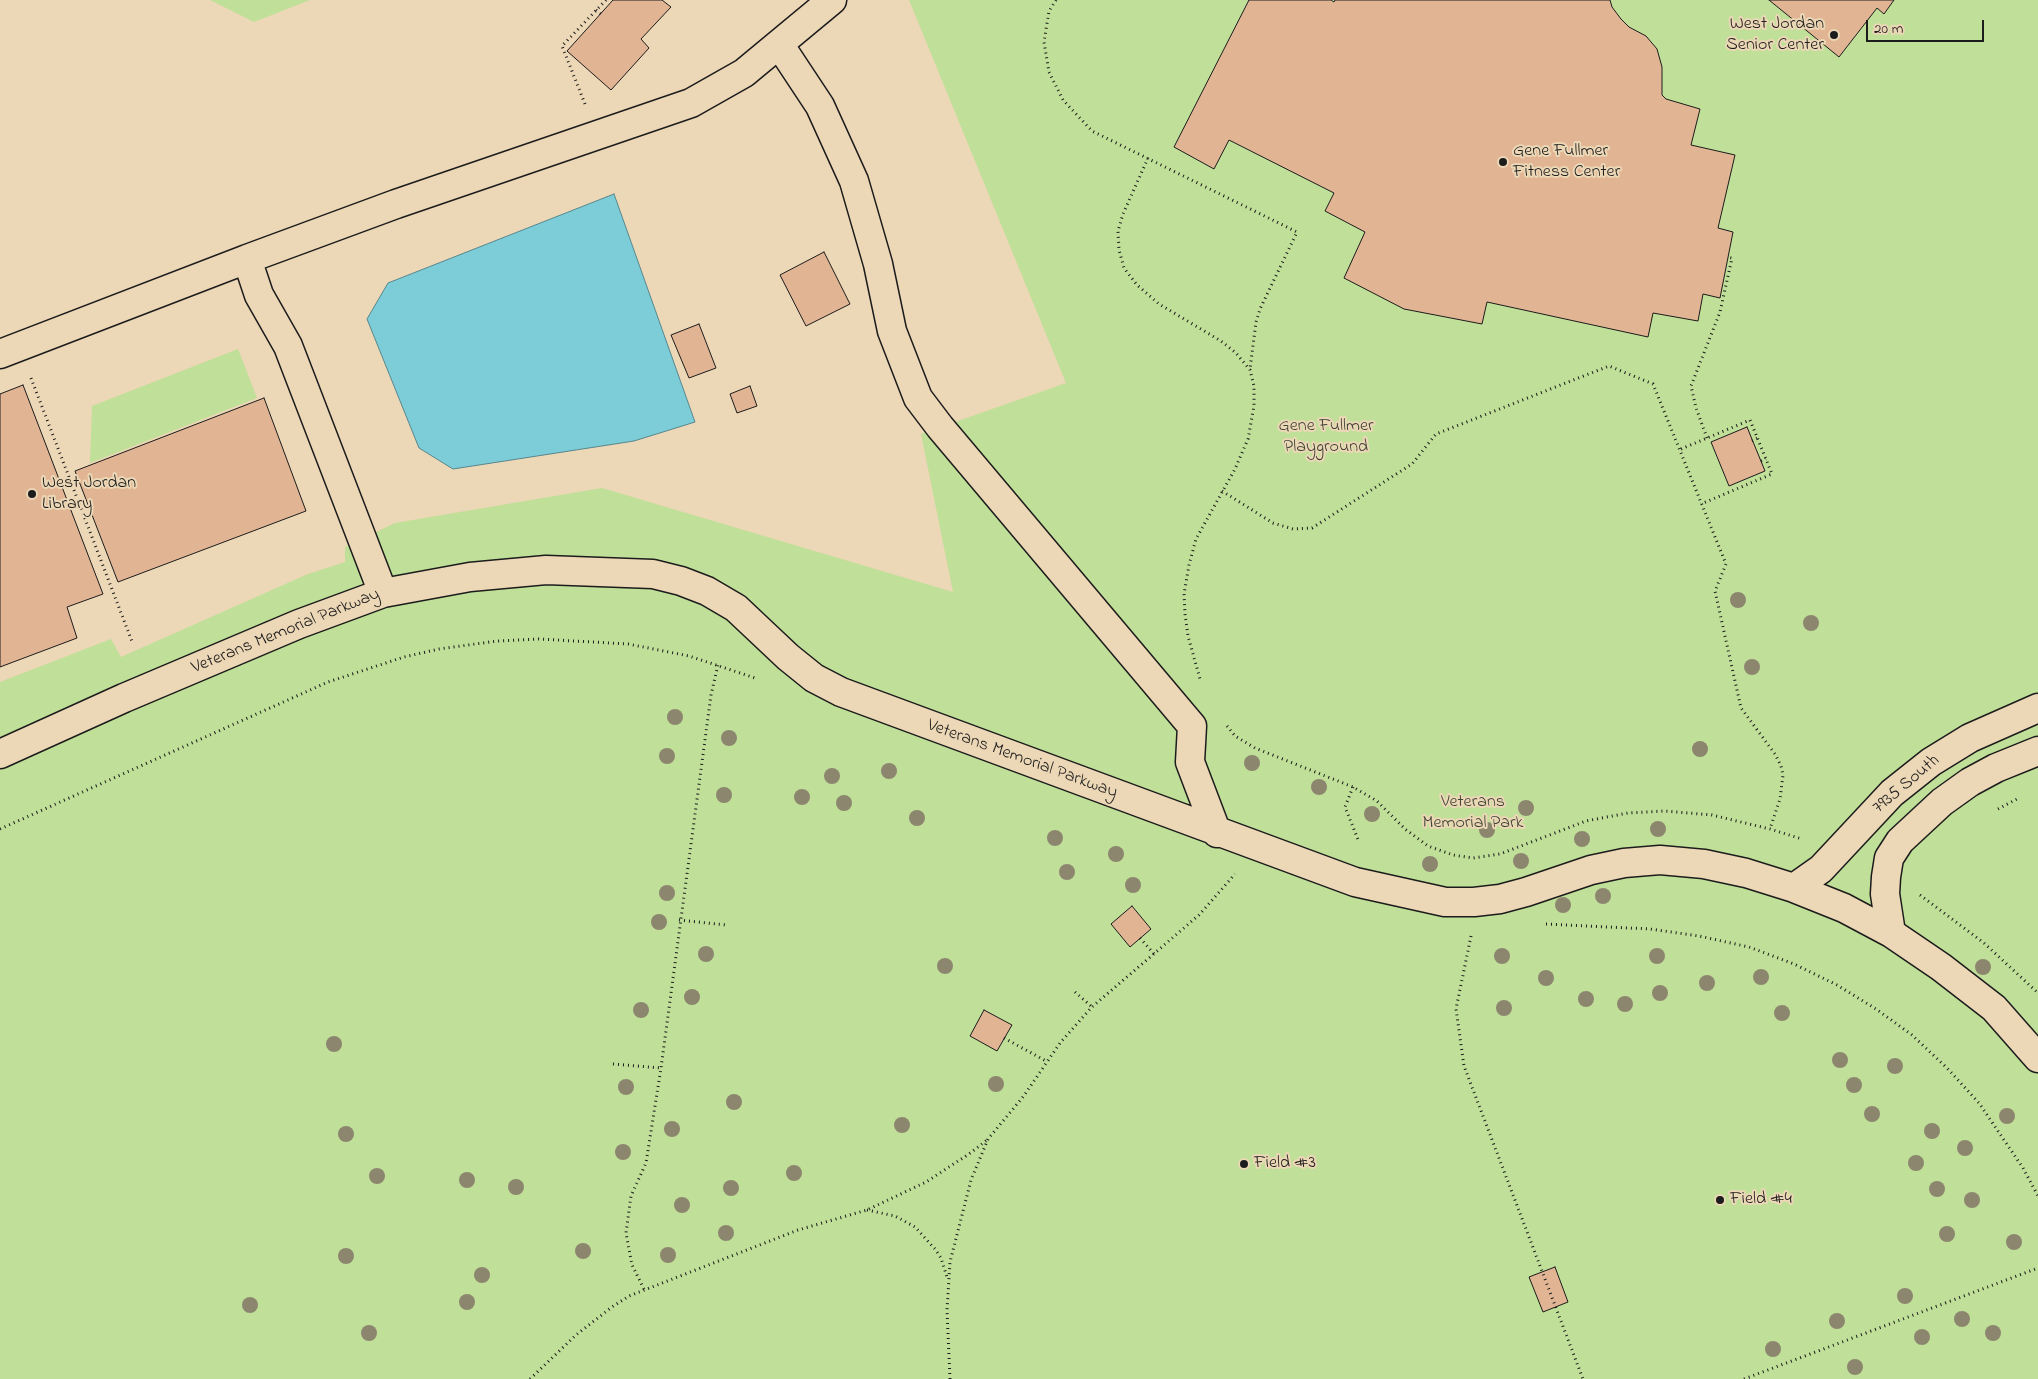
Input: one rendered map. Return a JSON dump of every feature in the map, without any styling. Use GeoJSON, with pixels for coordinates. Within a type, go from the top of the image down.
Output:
{"type":"FeatureCollection","features":[{"type":"Feature","properties":{"kind":"lane"},"geometry":{"type":"LineString","coordinates":[[0,354],[247,259],[460,182],[691,103],[744,73],[832,0]]}},
{"type":"Feature","properties":{"kind":"lane"},"geometry":{"type":"LineString","coordinates":[[779,44],[820,106],[854,181],[878,264],[892,331],[918,398],[940,428],[1192,726],[1190,762],[1218,833]]}},
{"type":"Feature","properties":{"kind":"lane"},"geometry":{"type":"LineString","coordinates":[[247,259],[260,295],[288,346],[383,593]]}},
{"type":"Feature","properties":{"kind":"lane","name":"Veterans Memorial Parkway"},"geometry":{"type":"LineString","coordinates":[[0,754],[124,698],[290,628],[383,593],[470,577],[546,570],[653,574],[681,581],[707,591],[736,608],[788,657],[814,678],[841,692],[1218,833],[1355,882],[1445,902],[1474,902],[1500,899],[1526,892],[1591,870],[1624,863],[1660,860],[1704,864],[1746,873],[1794,888],[1844,908],[1891,933],[1941,967],[1994,1008],[2038,1058]]}},
{"type":"Feature","properties":{"kind":"lane","name":"7935 South"},"geometry":{"type":"LineString","coordinates":[[1794,888],[1821,869],[1892,793],[1932,762],[1970,738],[2038,708]]}},
{"type":"Feature","properties":{"kind":"lane","name":"7935 South"},"geometry":{"type":"LineString","coordinates":[[1891,933],[1884,894],[1889,858],[1900,842],[1942,802],[1970,782],[1996,768],[2038,751]]}},
{"type":"Feature","properties":{"kind":"path"},"geometry":{"type":"LineString","coordinates":[[587,107],[562,46],[606,0]]}},
{"type":"Feature","properties":{"kind":"path"},"geometry":{"type":"LineString","coordinates":[[1056,0],[1049,11],[1044,42],[1049,72],[1063,100],[1092,131],[1297,232],[1260,309],[1256,322],[1250,370],[1254,386],[1254,406],[1248,439],[1196,538],[1184,594],[1188,636],[1202,684]]}},
{"type":"Feature","properties":{"kind":"path"},"geometry":{"type":"LineString","coordinates":[[596,10],[601,14]]}},
{"type":"Feature","properties":{"kind":"path"},"geometry":{"type":"LineString","coordinates":[[1148,158],[1123,214],[1118,231],[1119,250],[1124,268],[1137,285],[1159,304],[1221,341],[1250,370]]}},
{"type":"Feature","properties":{"kind":"path"},"geometry":{"type":"LineString","coordinates":[[1707,438],[1696,408],[1691,386],[1720,312],[1732,258],[1727,257]]}},
{"type":"Feature","properties":{"kind":"path"},"geometry":{"type":"LineString","coordinates":[[1222,491],[1274,523],[1293,529],[1312,528],[1412,464],[1436,434],[1609,366],[1653,384],[1726,564],[1715,591],[1741,708],[1775,754],[1781,766],[1783,775],[1780,799],[1770,828]]}},
{"type":"Feature","properties":{"kind":"path"},"geometry":{"type":"LineString","coordinates":[[31,378],[133,644]]}},
{"type":"Feature","properties":{"kind":"path"},"geometry":{"type":"LineString","coordinates":[[1680,449],[1750,420],[1772,474],[1701,504]]}},
{"type":"Feature","properties":{"kind":"path"},"geometry":{"type":"LineString","coordinates":[[1752,440],[1757,438]]}},
{"type":"Feature","properties":{"kind":"path"},"geometry":{"type":"LineString","coordinates":[[1761,461],[1766,459]]}},
{"type":"Feature","properties":{"kind":"path"},"geometry":{"type":"LineString","coordinates":[[0,829],[328,682],[404,657],[439,649],[497,641],[531,640],[628,644],[689,656],[767,682]]}},
{"type":"Feature","properties":{"kind":"path"},"geometry":{"type":"LineString","coordinates":[[644,1289],[632,1265],[626,1233],[631,1196],[646,1163],[661,1068],[679,920],[711,695],[718,665]]}},
{"type":"Feature","properties":{"kind":"path"},"geometry":{"type":"LineString","coordinates":[[1224,723],[1235,736],[1255,748],[1354,787],[1376,801],[1405,829],[1428,846],[1452,854],[1472,858],[1500,854],[1586,821],[1628,813],[1664,811],[1712,815],[1770,828],[1810,842]]}},
{"type":"Feature","properties":{"kind":"path"},"geometry":{"type":"LineString","coordinates":[[1354,787],[1345,808],[1359,842]]}},
{"type":"Feature","properties":{"kind":"path"},"geometry":{"type":"LineString","coordinates":[[1991,812],[2023,796]]}},
{"type":"Feature","properties":{"kind":"path"},"geometry":{"type":"LineString","coordinates":[[530,1379],[576,1335],[612,1307],[644,1289],[798,1230],[867,1210],[926,1182],[970,1154],[988,1139],[1023,1096],[1046,1061],[1092,1007],[1200,915],[1239,869]]}},
{"type":"Feature","properties":{"kind":"path"},"geometry":{"type":"LineString","coordinates":[[1913,890],[1984,943],[2038,993]]}},
{"type":"Feature","properties":{"kind":"path"},"geometry":{"type":"LineString","coordinates":[[679,920],[726,925]]}},
{"type":"Feature","properties":{"kind":"path"},"geometry":{"type":"LineString","coordinates":[[1540,924],[1650,929],[1699,936],[1748,947],[1794,964],[1837,985],[1876,1009],[1912,1035],[1947,1068],[1979,1103],[1993,1122],[2023,1168],[2038,1196]]}},
{"type":"Feature","properties":{"kind":"path"},"geometry":{"type":"LineString","coordinates":[[1472,932],[1456,1009],[1464,1066],[1584,1379]]}},
{"type":"Feature","properties":{"kind":"path"},"geometry":{"type":"LineString","coordinates":[[1140,938],[1155,955]]}},
{"type":"Feature","properties":{"kind":"path"},"geometry":{"type":"LineString","coordinates":[[1075,992],[1092,1007]]}},
{"type":"Feature","properties":{"kind":"path"},"geometry":{"type":"LineString","coordinates":[[1004,1038],[1046,1061]]}},
{"type":"Feature","properties":{"kind":"path"},"geometry":{"type":"LineString","coordinates":[[613,1064],[661,1068]]}},
{"type":"Feature","properties":{"kind":"path"},"geometry":{"type":"LineString","coordinates":[[950,1379],[947,1310],[948,1278],[952,1254],[971,1180],[988,1139]]}},
{"type":"Feature","properties":{"kind":"path"},"geometry":{"type":"LineString","coordinates":[[867,1210],[895,1216],[915,1228],[941,1258],[948,1278]]}},
{"type":"Feature","properties":{"kind":"path"},"geometry":{"type":"LineString","coordinates":[[1744,1379],[2038,1268]]}},
{"type":"Feature","properties":{"kind":"green space"},"geometry":{"type":"Polygon","coordinates":[[[210,0],[310,0],[254,22],[210,0]]]}},
{"type":"Feature","properties":{"kind":"green space","name":"Veterans Memorial Park"},"geometry":{"type":"Polygon","coordinates":[[[909,0],[2038,0],[2038,1379],[0,1379],[0,682],[111,639],[121,657],[308,574],[345,562],[345,547],[395,523],[602,488],[953,592],[921,434],[1066,383],[909,0]]]}},
{"type":"Feature","properties":{"kind":"green space"},"geometry":{"type":"Polygon","coordinates":[[[238,349],[257,398],[90,463],[92,406],[238,349]]]}},
{"type":"Feature","properties":{"kind":"water"},"geometry":{"type":"Polygon","coordinates":[[[614,194],[695,422],[634,441],[453,469],[419,448],[367,319],[388,283],[614,194]]]}},
{"type":"Feature","properties":{"kind":"building"},"geometry":{"type":"Polygon","coordinates":[[[613,0],[662,0],[671,7],[641,39],[649,48],[611,90],[567,51],[613,0]]]}},
{"type":"Feature","properties":{"kind":"building","name":"Gene Fullmer Fitness Center"},"geometry":{"type":"Polygon","coordinates":[[[1249,0],[1331,0],[1334,2],[1335,0],[1610,0],[1612,7],[1621,19],[1629,27],[1646,36],[1657,49],[1662,67],[1662,95],[1666,99],[1700,109],[1691,145],[1735,155],[1718,228],[1733,232],[1720,298],[1703,294],[1698,321],[1653,313],[1648,337],[1487,302],[1482,324],[1404,309],[1344,278],[1365,232],[1325,211],[1334,193],[1229,140],[1214,169],[1174,147],[1249,0]]]}},
{"type":"Feature","properties":{"kind":"building","name":"West Jordan Senior Center"},"geometry":{"type":"Polygon","coordinates":[[[1769,0],[1894,0],[1884,14],[1877,8],[1839,57],[1769,0]]]}},
{"type":"Feature","properties":{"kind":"building"},"geometry":{"type":"Polygon","coordinates":[[[824,252],[850,304],[806,326],[780,275],[824,252]]]}},
{"type":"Feature","properties":{"kind":"building"},"geometry":{"type":"Polygon","coordinates":[[[699,324],[716,368],[689,378],[671,335],[699,324]]]}},
{"type":"Feature","properties":{"kind":"building","name":"West Jordan Library"},"geometry":{"type":"Polygon","coordinates":[[[23,385],[103,594],[67,607],[77,638],[0,667],[0,394],[23,385]]]}},
{"type":"Feature","properties":{"kind":"building"},"geometry":{"type":"Polygon","coordinates":[[[750,386],[757,406],[737,413],[730,394],[750,386]]]}},
{"type":"Feature","properties":{"kind":"building"},"geometry":{"type":"Polygon","coordinates":[[[264,398],[306,511],[118,582],[75,471],[264,398]]]}},
{"type":"Feature","properties":{"kind":"building"},"geometry":{"type":"Polygon","coordinates":[[[1747,427],[1765,471],[1729,486],[1711,442],[1747,427]]]}},
{"type":"Feature","properties":{"kind":"building"},"geometry":{"type":"Polygon","coordinates":[[[1132,906],[1151,929],[1130,947],[1111,924],[1132,906]]]}},
{"type":"Feature","properties":{"kind":"building"},"geometry":{"type":"Polygon","coordinates":[[[984,1010],[1012,1025],[997,1051],[970,1036],[984,1010]]]}},
{"type":"Feature","properties":{"kind":"building"},"geometry":{"type":"Polygon","coordinates":[[[1555,1267],[1568,1302],[1543,1312],[1529,1277],[1555,1267]]]}},
{"type":"Feature","properties":{"kind":"place","name":"West Jordan Senior Center"},"geometry":{"type":"Point","coordinates":[1834,35]}},
{"type":"Feature","properties":{"kind":"place","name":"Gene Fullmer Fitness Center"},"geometry":{"type":"Point","coordinates":[1503,162]}},
{"type":"Feature","properties":{"kind":"place","name":"West Jordan Library"},"geometry":{"type":"Point","coordinates":[32,494]}},
{"type":"Feature","properties":{"kind":"place","name":"Field #3"},"geometry":{"type":"Point","coordinates":[1244,1164]}},
{"type":"Feature","properties":{"kind":"place","name":"Field #4"},"geometry":{"type":"Point","coordinates":[1720,1200]}},
{"type":"Feature","properties":{"kind":"park label","name":"Gene Fullmer Playground"},"geometry":{"type":"Point","coordinates":[1326,437]}}]}
